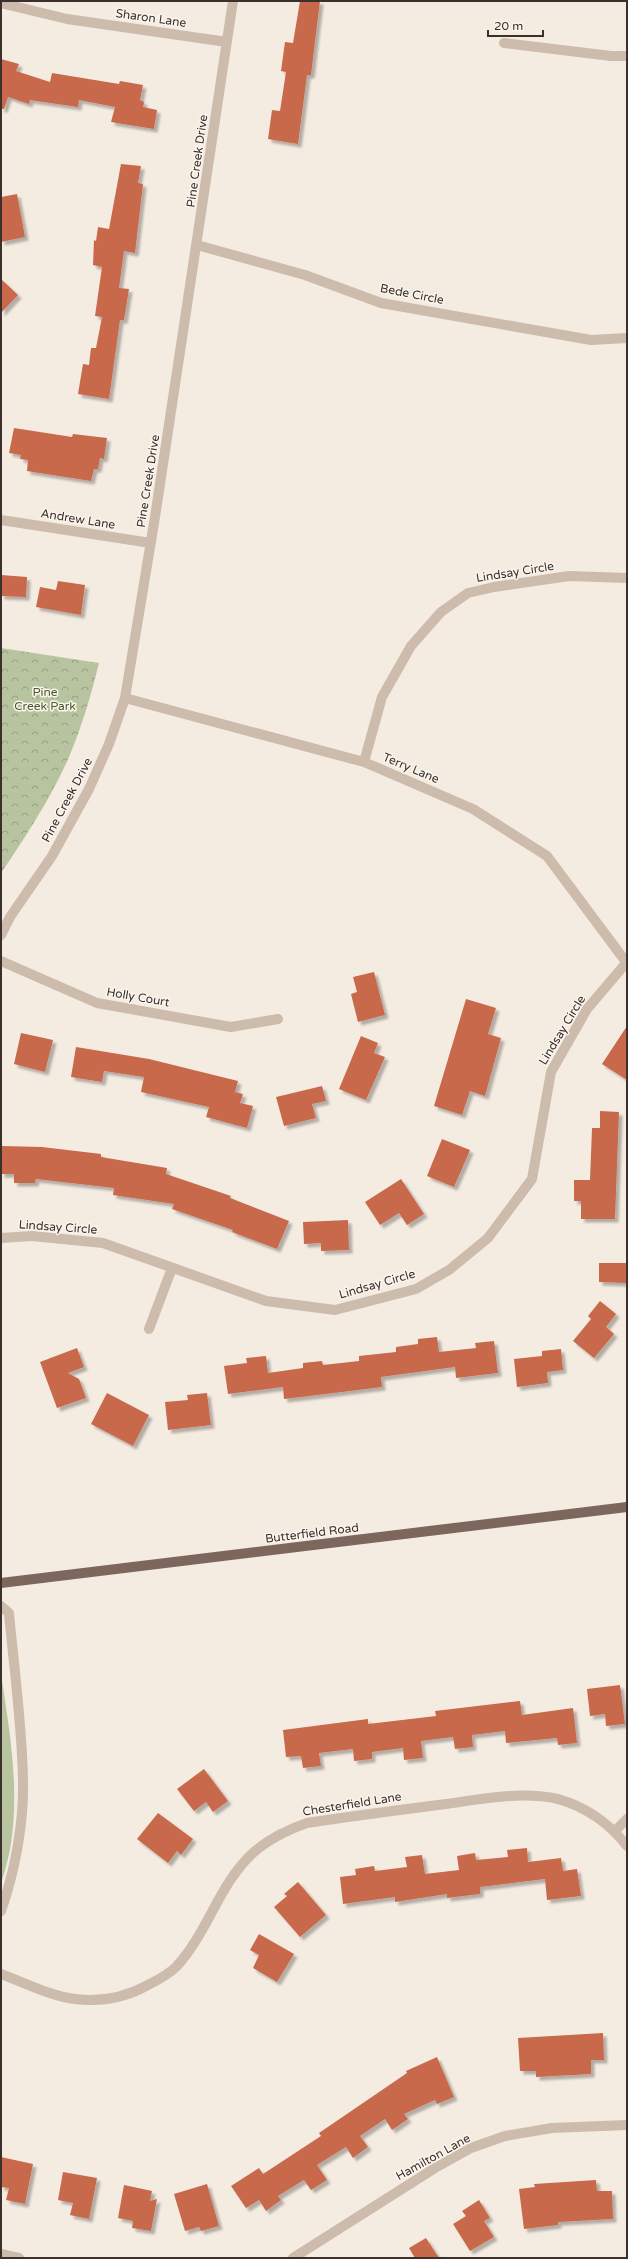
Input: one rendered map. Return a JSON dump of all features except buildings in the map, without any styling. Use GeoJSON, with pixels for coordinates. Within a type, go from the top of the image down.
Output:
{"type":"FeatureCollection","features":[{"type":"Feature","properties":{"kind":"main road","name":"Butterfield Road"},"geometry":{"type":"LineString","coordinates":[[1,1583],[627,1507]]}},
{"type":"Feature","properties":{"kind":"street","name":"Pine Creek Drive"},"geometry":{"type":"LineString","coordinates":[[1,936],[10,917],[52,856],[89,789],[109,744],[125,698],[151,543],[234,1]]}},
{"type":"Feature","properties":{"kind":"street","name":"Sharon Lane"},"geometry":{"type":"LineString","coordinates":[[1,3],[68,19],[227,42]]}},
{"type":"Feature","properties":{"kind":"street"},"geometry":{"type":"LineString","coordinates":[[504,43],[611,56],[627,56]]}},
{"type":"Feature","properties":{"kind":"street","name":"Bede Circle"},"geometry":{"type":"LineString","coordinates":[[197,245],[305,275],[381,303],[591,340],[627,338]]}},
{"type":"Feature","properties":{"kind":"street","name":"Andrew Lane"},"geometry":{"type":"LineString","coordinates":[[1,520],[151,543]]}},
{"type":"Feature","properties":{"kind":"street","name":"Lindsay Circle"},"geometry":{"type":"LineString","coordinates":[[364,762],[382,697],[412,646],[441,612],[457,600],[468,593],[494,587],[569,576],[627,578]]}},
{"type":"Feature","properties":{"kind":"street","name":"Terry Lane"},"geometry":{"type":"LineString","coordinates":[[125,698],[364,762],[473,809],[547,856],[627,962]]}},
{"type":"Feature","properties":{"kind":"street","name":"Holly Court"},"geometry":{"type":"LineString","coordinates":[[1,961],[97,1003],[231,1027],[278,1019]]}},
{"type":"Feature","properties":{"kind":"street","name":"Lindsay Circle"},"geometry":{"type":"LineString","coordinates":[[1,1238],[32,1236],[103,1243],[266,1301],[335,1310],[416,1289],[449,1270],[488,1238],[532,1179],[551,1072],[587,1010],[627,962]]}},
{"type":"Feature","properties":{"kind":"street"},"geometry":{"type":"LineString","coordinates":[[149,1329],[172,1268]]}},
{"type":"Feature","properties":{"kind":"street"},"geometry":{"type":"LineString","coordinates":[[1,1606],[8,1613],[23,1781],[20,1829],[13,1868],[1,1912]]}},
{"type":"Feature","properties":{"kind":"street","name":"Chesterfield Lane"},"geometry":{"type":"LineString","coordinates":[[1,1974],[48,1992],[74,1999],[95,2000],[120,1997],[137,1991],[176,1968],[189,1951],[236,1871],[253,1852],[280,1833],[307,1823],[486,1798],[530,1795],[558,1799],[578,1806],[596,1816],[615,1831],[627,1846]]}},
{"type":"Feature","properties":{"kind":"street"},"geometry":{"type":"LineString","coordinates":[[615,1831],[627,1818]]}},
{"type":"Feature","properties":{"kind":"street","name":"Hamilton Lane"},"geometry":{"type":"LineString","coordinates":[[293,2258],[435,2168],[471,2148],[505,2136],[552,2128],[627,2125]]}},
{"type":"Feature","properties":{"kind":"street"},"geometry":{"type":"LineString","coordinates":[[1,2254],[19,2258]]}},
{"type":"Feature","properties":{"kind":"green space","name":"Pine Creek Park"},"geometry":{"type":"Polygon","coordinates":[[[1,648],[99,663],[82,722],[62,772],[38,816],[1,873],[1,648]]]}},
{"type":"Feature","properties":{"kind":"green space"},"geometry":{"type":"Polygon","coordinates":[[[1,1673],[12,1752],[14,1805],[13,1831],[1,1883],[1,1673]]]}}]}
